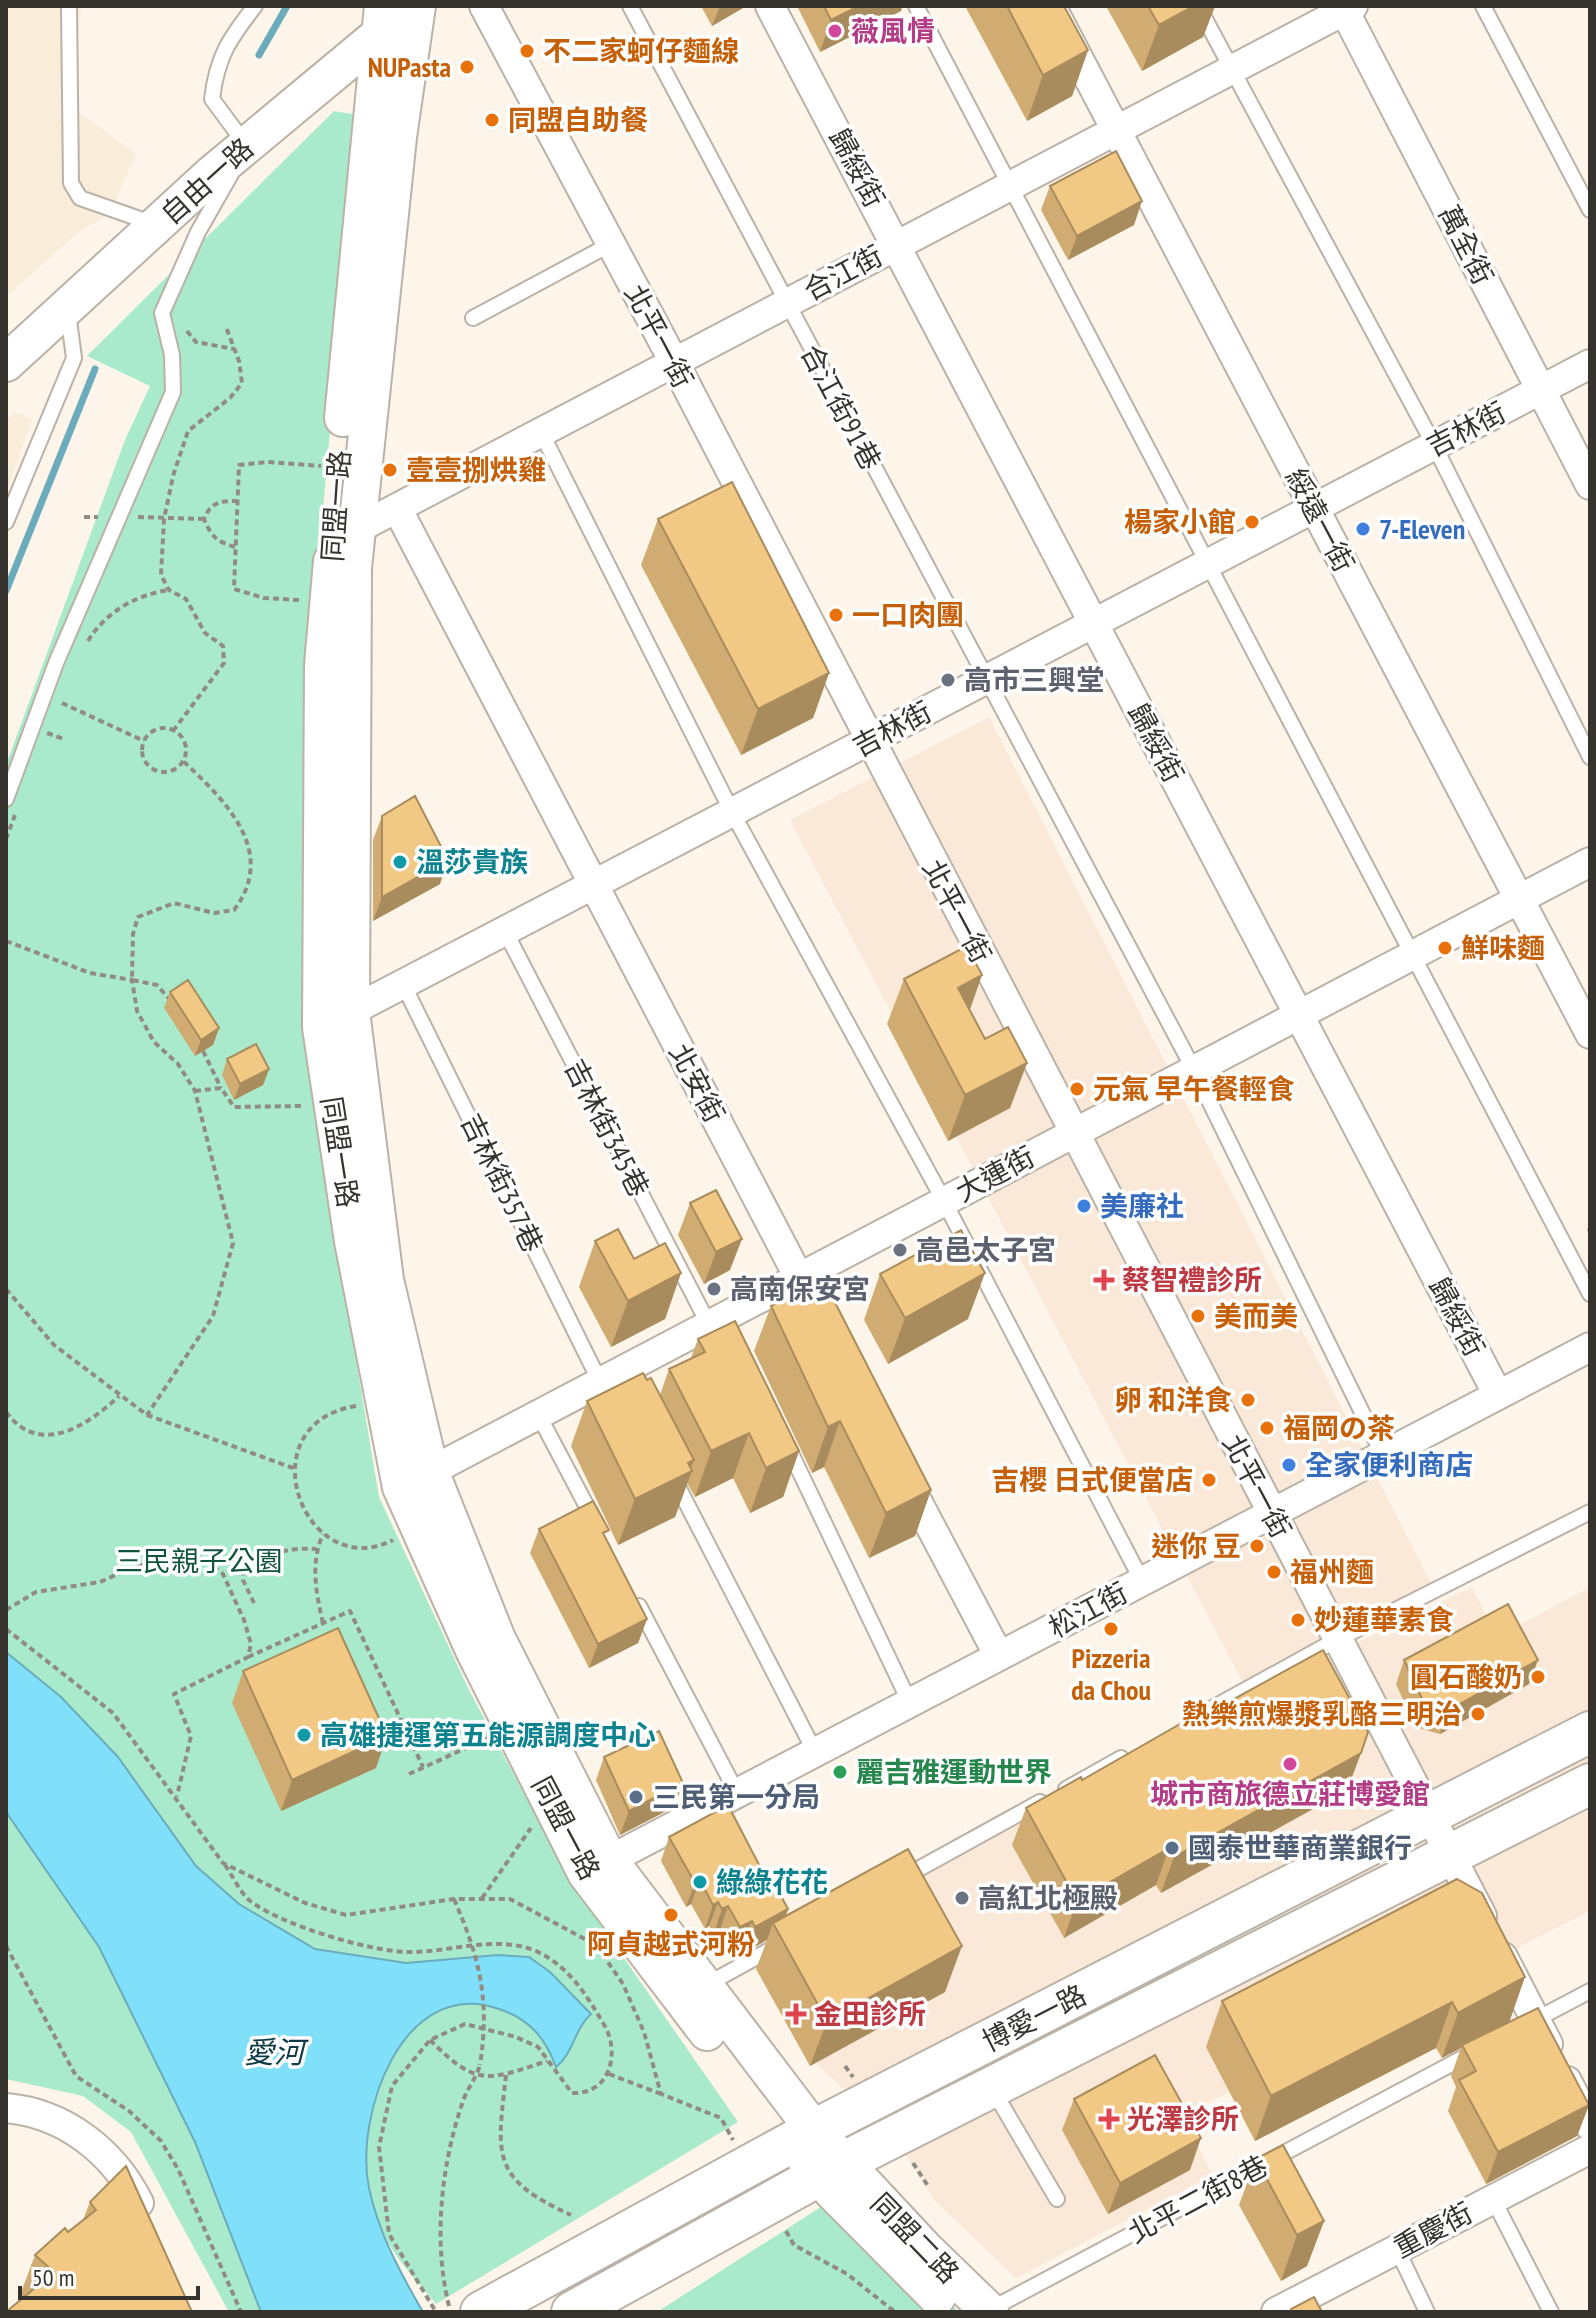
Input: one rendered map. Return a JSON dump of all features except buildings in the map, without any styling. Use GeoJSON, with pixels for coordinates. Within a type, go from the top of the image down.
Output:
{"type":"FeatureCollection","features":[{"type":"Feature","properties":{"kind":"main road","name":"博愛一路"},"geometry":{"type":"LineString","coordinates":[[481,2312],[803,2137],[1590,1732]]}},
{"type":"Feature","properties":{"kind":"main road","name":"博愛一路"},"geometry":{"type":"LineString","coordinates":[[572,2312],[830,2169],[1590,1784]]}},
{"type":"Feature","properties":{"kind":"street","name":"自由一路"},"geometry":{"type":"LineString","coordinates":[[6,363],[381,20],[416,6]]}},
{"type":"Feature","properties":{"kind":"street","name":"同盟一路"},"geometry":{"type":"LineString","coordinates":[[416,6],[345,536],[323,665],[336,1019],[353,1241],[416,1479],[474,1650],[598,1866],[830,2169]]}},
{"type":"Feature","properties":{"kind":"street","name":"北平一街"},"geometry":{"type":"LineString","coordinates":[[484,6],[674,362],[868,741],[1451,1856],[1528,2023],[1590,2126]]}},
{"type":"Feature","properties":{"kind":"street","name":"歸綏街"},"geometry":{"type":"LineString","coordinates":[[770,6],[898,245],[1093,624],[1498,1395]]}},
{"type":"Feature","properties":{"kind":"street","name":"綏遠一街"},"geometry":{"type":"LineString","coordinates":[[1051,6],[1590,1034]]}},
{"type":"Feature","properties":{"kind":"street","name":"合江街"},"geometry":{"type":"LineString","coordinates":[[345,536],[1346,7]]}},
{"type":"Feature","properties":{"kind":"street","name":"萬全街"},"geometry":{"type":"LineString","coordinates":[[1346,7],[1590,485]]}},
{"type":"Feature","properties":{"kind":"street","name":"同盟一路"},"geometry":{"type":"LineString","coordinates":[[345,536],[381,20]]}},
{"type":"Feature","properties":{"kind":"street","name":"吉林街"},"geometry":{"type":"LineString","coordinates":[[336,1019],[1590,364]]}},
{"type":"Feature","properties":{"kind":"street","name":"北安街"},"geometry":{"type":"LineString","coordinates":[[397,508],[821,1319]]}},
{"type":"Feature","properties":{"kind":"street","name":"大連街"},"geometry":{"type":"LineString","coordinates":[[416,1479],[538,1414],[615,1380],[722,1324],[799,1277],[1590,862]]}},
{"type":"Feature","properties":{"kind":"street","name":"松江街"},"geometry":{"type":"LineString","coordinates":[[598,1866],[1590,1347]]}},
{"type":"Feature","properties":{"kind":"street"},"geometry":{"type":"LineString","coordinates":[[895,1460],[999,1656]]}},
{"type":"Feature","properties":{"kind":"street","name":"同盟一路"},"geometry":{"type":"LineString","coordinates":[[598,1866],[704,1987],[803,2137]]}},
{"type":"Feature","properties":{"kind":"street"},"geometry":{"type":"LineString","coordinates":[[6,2108],[55,2120],[82,2135],[106,2156],[129,2183],[151,2228]]}},
{"type":"Feature","properties":{"kind":"street","name":"重慶街"},"geometry":{"type":"LineString","coordinates":[[1288,2309],[1590,2149]]}},
{"type":"Feature","properties":{"kind":"street","name":"同盟二路"},"geometry":{"type":"LineString","coordinates":[[830,2169],[989,2311]]}},
{"type":"Feature","properties":{"kind":"street","name":"同盟二路"},"geometry":{"type":"LineString","coordinates":[[830,2169],[953,2312]]}},
{"type":"Feature","properties":{"kind":"lane"},"geometry":{"type":"LineString","coordinates":[[69,6],[71,183],[80,198],[158,226]]}},
{"type":"Feature","properties":{"kind":"lane"},"geometry":{"type":"LineString","coordinates":[[6,799],[56,663],[173,392],[172,355],[162,313],[198,232],[247,144],[212,99],[216,67],[229,39],[255,6]]}},
{"type":"Feature","properties":{"kind":"lane","name":"合江街91巷"},"geometry":{"type":"LineString","coordinates":[[630,6],[1194,1070],[1383,1455]]}},
{"type":"Feature","properties":{"kind":"lane"},"geometry":{"type":"LineString","coordinates":[[916,6],[1590,1294]]}},
{"type":"Feature","properties":{"kind":"lane"},"geometry":{"type":"LineString","coordinates":[[1198,6],[1434,445],[1590,757]]}},
{"type":"Feature","properties":{"kind":"lane"},"geometry":{"type":"LineString","coordinates":[[1483,6],[1590,210]]}},
{"type":"Feature","properties":{"kind":"lane"},"geometry":{"type":"LineString","coordinates":[[473,318],[609,245]]}},
{"type":"Feature","properties":{"kind":"lane"},"geometry":{"type":"LineString","coordinates":[[6,522],[74,358],[67,308]]}},
{"type":"Feature","properties":{"kind":"lane"},"geometry":{"type":"LineString","coordinates":[[541,432],[732,812],[944,1201],[1142,1581]]}},
{"type":"Feature","properties":{"kind":"lane","name":"吉林街345巷"},"geometry":{"type":"LineString","coordinates":[[505,931],[722,1324]]}},
{"type":"Feature","properties":{"kind":"lane","name":"吉林街357巷"},"geometry":{"type":"LineString","coordinates":[[403,984],[615,1380]]}},
{"type":"Feature","properties":{"kind":"lane"},"geometry":{"type":"LineString","coordinates":[[538,1414],[605,1540]]}},
{"type":"Feature","properties":{"kind":"lane"},"geometry":{"type":"LineString","coordinates":[[780,1430],[910,1703]]}},
{"type":"Feature","properties":{"kind":"lane"},"geometry":{"type":"LineString","coordinates":[[670,1471],[815,1752]]}},
{"type":"Feature","properties":{"kind":"lane"},"geometry":{"type":"LineString","coordinates":[[1200,1715],[1338,1639],[1590,1512]]}},
{"type":"Feature","properties":{"kind":"lane"},"geometry":{"type":"LineString","coordinates":[[634,1597],[737,1793]]}},
{"type":"Feature","properties":{"kind":"lane"},"geometry":{"type":"LineString","coordinates":[[883,1888],[1131,1753]]}},
{"type":"Feature","properties":{"kind":"lane"},"geometry":{"type":"LineString","coordinates":[[704,1987],[787,1941]]}},
{"type":"Feature","properties":{"kind":"lane"},"geometry":{"type":"LineString","coordinates":[[1528,2023],[1590,1991]]}},
{"type":"Feature","properties":{"kind":"lane","name":"北平二街8巷"},"geometry":{"type":"LineString","coordinates":[[989,2311],[1493,2042]]}},
{"type":"Feature","properties":{"kind":"lane"},"geometry":{"type":"LineString","coordinates":[[991,2086],[1057,2199]]}},
{"type":"Feature","properties":{"kind":"lane"},"geometry":{"type":"LineString","coordinates":[[1493,2199],[1551,2312]]}},
{"type":"Feature","properties":{"kind":"lane"},"geometry":{"type":"LineString","coordinates":[[1397,2249],[1427,2312]]}},
{"type":"Feature","properties":{"kind":"path"},"geometry":{"type":"LineString","coordinates":[[183,325],[196,342],[234,349]]}},
{"type":"Feature","properties":{"kind":"path"},"geometry":{"type":"LineString","coordinates":[[173,731],[224,663],[223,646],[205,633],[186,599],[169,590],[161,575],[164,519],[188,431],[230,398],[242,383],[226,327]]}},
{"type":"Feature","properties":{"kind":"path"},"geometry":{"type":"LineString","coordinates":[[310,601],[264,598],[234,589],[239,465],[267,462],[321,466]]}},
{"type":"Feature","properties":{"kind":"path"},"geometry":{"type":"LineString","coordinates":[[235,547],[219,543],[204,519],[209,508],[220,501],[237,501]]}},
{"type":"Feature","properties":{"kind":"path"},"geometry":{"type":"LineString","coordinates":[[119,517],[204,519]]}},
{"type":"Feature","properties":{"kind":"path"},"geometry":{"type":"LineString","coordinates":[[83,649],[99,624],[125,605],[149,593],[169,590]]}},
{"type":"Feature","properties":{"kind":"path"},"geometry":{"type":"LineString","coordinates":[[55,712],[59,702],[144,741]]}},
{"type":"Feature","properties":{"kind":"path"},"geometry":{"type":"LineString","coordinates":[[42,746],[51,723]]}},
{"type":"Feature","properties":{"kind":"path"},"geometry":{"type":"LineString","coordinates":[[160,729],[173,731],[185,747],[183,761],[172,770],[158,771],[143,756],[144,741],[160,729]]}},
{"type":"Feature","properties":{"kind":"path"},"geometry":{"type":"LineString","coordinates":[[47,733],[64,739]]}},
{"type":"Feature","properties":{"kind":"path"},"geometry":{"type":"LineString","coordinates":[[147,1415],[213,1316],[233,1243],[195,1091],[178,1064],[154,1042],[137,1011],[132,980],[133,934],[138,917],[174,903],[214,913],[234,910],[247,893],[253,870],[244,832],[216,791],[183,761]]}},
{"type":"Feature","properties":{"kind":"path"},"geometry":{"type":"LineString","coordinates":[[6,839],[16,812]]}},
{"type":"Feature","properties":{"kind":"path"},"geometry":{"type":"LineString","coordinates":[[6,941],[90,973],[157,985],[173,1003]]}},
{"type":"Feature","properties":{"kind":"path"},"geometry":{"type":"LineString","coordinates":[[203,1051],[234,1107],[307,1106]]}},
{"type":"Feature","properties":{"kind":"path"},"geometry":{"type":"LineString","coordinates":[[195,1091],[221,1088]]}},
{"type":"Feature","properties":{"kind":"path"},"geometry":{"type":"LineString","coordinates":[[6,1289],[54,1345],[147,1415],[293,1468]]}},
{"type":"Feature","properties":{"kind":"path"},"geometry":{"type":"LineString","coordinates":[[6,1412],[30,1432],[62,1436],[93,1421],[119,1396]]}},
{"type":"Feature","properties":{"kind":"path"},"geometry":{"type":"LineString","coordinates":[[361,1405],[346,1407],[319,1423],[297,1451],[293,1468],[294,1486],[301,1506],[323,1534],[363,1547],[383,1544],[395,1538]]}},
{"type":"Feature","properties":{"kind":"path"},"geometry":{"type":"LineString","coordinates":[[323,1534],[316,1549],[315,1577],[323,1623]]}},
{"type":"Feature","properties":{"kind":"path"},"geometry":{"type":"LineString","coordinates":[[254,1603],[243,1580],[243,1568],[269,1553],[294,1548],[316,1549]]}},
{"type":"Feature","properties":{"kind":"path"},"geometry":{"type":"LineString","coordinates":[[6,1610],[36,1592],[100,1582],[136,1566],[203,1558],[223,1574],[244,1620],[251,1644],[248,1657]]}},
{"type":"Feature","properties":{"kind":"path"},"geometry":{"type":"LineString","coordinates":[[177,1796],[191,1736],[174,1694],[350,1611],[423,1767]]}},
{"type":"Feature","properties":{"kind":"path"},"geometry":{"type":"LineString","coordinates":[[6,1629],[113,1713],[177,1796],[249,1900],[322,1936],[408,1953],[516,1946],[538,1952],[575,1979],[607,2028],[613,2057],[609,2074],[596,2089],[572,2093],[538,2047],[516,2037],[465,2024],[430,2040],[392,2086],[379,2147],[389,2234],[436,2312]]}},
{"type":"Feature","properties":{"kind":"path"},"geometry":{"type":"LineString","coordinates":[[409,1774],[490,1737]]}},
{"type":"Feature","properties":{"kind":"path"},"geometry":{"type":"LineString","coordinates":[[482,1898],[535,1822]]}},
{"type":"Feature","properties":{"kind":"path"},"geometry":{"type":"LineString","coordinates":[[223,1863],[305,1903],[346,1915],[454,1899],[510,1899],[596,1945],[623,1984],[634,2008],[661,2094]]}},
{"type":"Feature","properties":{"kind":"path"},"geometry":{"type":"LineString","coordinates":[[451,2312],[444,2276],[441,2228],[452,2138],[463,2100],[480,2065],[486,2009],[476,1953],[454,1899]]}},
{"type":"Feature","properties":{"kind":"path"},"geometry":{"type":"LineString","coordinates":[[6,1946],[76,2076],[129,2111],[161,2141],[178,2169],[241,2312]]}},
{"type":"Feature","properties":{"kind":"path"},"geometry":{"type":"LineString","coordinates":[[430,2040],[458,2069],[476,2077],[506,2075],[548,2061]]}},
{"type":"Feature","properties":{"kind":"path"},"geometry":{"type":"LineString","coordinates":[[609,2074],[721,2118],[726,2128]]}},
{"type":"Feature","properties":{"kind":"path"},"geometry":{"type":"LineString","coordinates":[[506,2075],[498,2145],[509,2173],[533,2198],[571,2215]]}},
{"type":"Feature","properties":{"kind":"path"},"geometry":{"type":"LineString","coordinates":[[790,2239],[794,2245],[847,2274],[895,2312]]}},
{"type":"Feature","properties":{"kind":"shaded area"},"geometry":{"type":"Polygon","coordinates":[[[6,6],[83,6],[76,28],[70,106],[136,154],[110,213],[76,234],[6,297],[6,6]]]}},
{"type":"Feature","properties":{"kind":"shaded area"},"geometry":{"type":"Polygon","coordinates":[[[15,412],[32,419],[6,493],[6,421],[15,412]]]}},
{"type":"Feature","properties":{"kind":"shaded area"},"geometry":{"type":"Polygon","coordinates":[[[989,717],[1432,1585],[1242,1681],[790,820],[989,717]]]}},
{"type":"Feature","properties":{"kind":"shaded area"},"geometry":{"type":"Polygon","coordinates":[[[1472,1587],[1497,1637],[1590,1587],[1590,1911],[1182,2116],[1213,2175],[1016,2278],[933,2199],[894,2136],[820,2067],[762,1960],[1323,1659],[1472,1587]]]}},
{"type":"Feature","properties":{"kind":"green space","name":"三民親子公園"},"geometry":{"type":"Polygon","coordinates":[[[334,111],[358,115],[321,532],[304,1048],[379,1497],[469,1690],[571,1882],[738,2122],[436,2304],[390,2245],[375,2212],[369,2186],[367,2134],[380,2084],[392,2059],[407,2037],[425,2020],[447,2008],[471,2003],[498,2008],[527,2023],[547,2046],[556,2067],[591,2015],[498,1955],[406,1963],[315,1949],[239,1904],[196,1866],[118,1757],[61,1697],[6,1652],[6,765],[125,440],[150,386],[87,356],[334,111]]]}},
{"type":"Feature","properties":{"kind":"green space"},"geometry":{"type":"Polygon","coordinates":[[[6,1812],[99,1947],[195,2142],[261,2312],[229,2312],[131,2132],[83,2096],[6,2079],[6,1812]]]}},
{"type":"Feature","properties":{"kind":"green space"},"geometry":{"type":"Polygon","coordinates":[[[830,2201],[959,2312],[657,2312],[830,2201]]]}},
{"type":"Feature","properties":{"kind":"water","name":"愛河"},"geometry":{"type":"Polygon","coordinates":[[[6,1652],[61,1697],[118,1757],[196,1866],[239,1904],[315,1949],[406,1963],[498,1955],[529,1957],[550,1972],[591,2014],[567,2055],[556,2067],[535,2030],[519,2018],[499,2009],[465,2004],[436,2012],[412,2031],[392,2058],[378,2090],[369,2124],[366,2158],[369,2188],[384,2237],[423,2312],[261,2312],[195,2142],[99,1947],[6,1812],[6,1652]]]}},
{"type":"Feature","properties":{"kind":"waterway"},"geometry":{"type":"LineString","coordinates":[[259,55],[287,6]]}},
{"type":"Feature","properties":{"kind":"waterway"},"geometry":{"type":"LineString","coordinates":[[6,591],[95,369]]}},
{"type":"Feature","properties":{"kind":"place","name":"薇風情"},"geometry":{"type":"Point","coordinates":[835,31]}},
{"type":"Feature","properties":{"kind":"place","name":"不二家蚵仔麵線"},"geometry":{"type":"Point","coordinates":[527,51]}},
{"type":"Feature","properties":{"kind":"place","name":"NUPasta"},"geometry":{"type":"Point","coordinates":[467,67]}},
{"type":"Feature","properties":{"kind":"place","name":"同盟自助餐"},"geometry":{"type":"Point","coordinates":[492,120]}},
{"type":"Feature","properties":{"kind":"place","name":"壹壹捌烘雞"},"geometry":{"type":"Point","coordinates":[390,470]}},
{"type":"Feature","properties":{"kind":"place","name":"楊家小館"},"geometry":{"type":"Point","coordinates":[1252,522]}},
{"type":"Feature","properties":{"kind":"place","name":"7-Eleven"},"geometry":{"type":"Point","coordinates":[1363,529]}},
{"type":"Feature","properties":{"kind":"place","name":"一口肉團"},"geometry":{"type":"Point","coordinates":[836,615]}},
{"type":"Feature","properties":{"kind":"place","name":"高市三興堂"},"geometry":{"type":"Point","coordinates":[948,680]}},
{"type":"Feature","properties":{"kind":"place","name":"溫莎貴族"},"geometry":{"type":"Point","coordinates":[400,862]}},
{"type":"Feature","properties":{"kind":"place","name":"鮮味麵"},"geometry":{"type":"Point","coordinates":[1445,948]}},
{"type":"Feature","properties":{"kind":"place","name":"元氣 早午餐輕食"},"geometry":{"type":"Point","coordinates":[1077,1089]}},
{"type":"Feature","properties":{"kind":"place","name":"美廉社"},"geometry":{"type":"Point","coordinates":[1084,1206]}},
{"type":"Feature","properties":{"kind":"place","name":"高邑太子宮"},"geometry":{"type":"Point","coordinates":[900,1250]}},
{"type":"Feature","properties":{"kind":"place","name":"蔡智禮診所"},"geometry":{"type":"Point","coordinates":[1104,1280]}},
{"type":"Feature","properties":{"kind":"place","name":"高南保安宮"},"geometry":{"type":"Point","coordinates":[714,1289]}},
{"type":"Feature","properties":{"kind":"place","name":"美而美"},"geometry":{"type":"Point","coordinates":[1198,1316]}},
{"type":"Feature","properties":{"kind":"place","name":"卵 和洋食"},"geometry":{"type":"Point","coordinates":[1248,1400]}},
{"type":"Feature","properties":{"kind":"place","name":"福岡の茶"},"geometry":{"type":"Point","coordinates":[1267,1428]}},
{"type":"Feature","properties":{"kind":"place","name":"全家便利商店"},"geometry":{"type":"Point","coordinates":[1289,1465]}},
{"type":"Feature","properties":{"kind":"place","name":"吉櫻 日式便當店"},"geometry":{"type":"Point","coordinates":[1209,1480]}},
{"type":"Feature","properties":{"kind":"place","name":"迷你 豆"},"geometry":{"type":"Point","coordinates":[1257,1546]}},
{"type":"Feature","properties":{"kind":"place","name":"福州麵"},"geometry":{"type":"Point","coordinates":[1274,1572]}},
{"type":"Feature","properties":{"kind":"place","name":"妙蓮華素食"},"geometry":{"type":"Point","coordinates":[1298,1620]}},
{"type":"Feature","properties":{"kind":"place","name":"Pizzeria da Chou"},"geometry":{"type":"Point","coordinates":[1111,1629]}},
{"type":"Feature","properties":{"kind":"place","name":"圓石酸奶"},"geometry":{"type":"Point","coordinates":[1538,1677]}},
{"type":"Feature","properties":{"kind":"place","name":"熱樂煎爆漿乳酪三明治"},"geometry":{"type":"Point","coordinates":[1478,1714]}},
{"type":"Feature","properties":{"kind":"place","name":"高雄捷運第五能源調度中心"},"geometry":{"type":"Point","coordinates":[304,1735]}},
{"type":"Feature","properties":{"kind":"place","name":"城市商旅德立莊博愛館"},"geometry":{"type":"Point","coordinates":[1290,1764]}},
{"type":"Feature","properties":{"kind":"place","name":"麗吉雅運動世界"},"geometry":{"type":"Point","coordinates":[840,1772]}},
{"type":"Feature","properties":{"kind":"place","name":"三民第一分局"},"geometry":{"type":"Point","coordinates":[636,1797]}},
{"type":"Feature","properties":{"kind":"place","name":"國泰世華商業銀行"},"geometry":{"type":"Point","coordinates":[1172,1848]}},
{"type":"Feature","properties":{"kind":"place","name":"綠綠花花"},"geometry":{"type":"Point","coordinates":[700,1882]}},
{"type":"Feature","properties":{"kind":"place","name":"高紅北極殿"},"geometry":{"type":"Point","coordinates":[962,1898]}},
{"type":"Feature","properties":{"kind":"place","name":"阿貞越式河粉"},"geometry":{"type":"Point","coordinates":[671,1915]}},
{"type":"Feature","properties":{"kind":"place","name":"金田診所"},"geometry":{"type":"Point","coordinates":[796,2014]}},
{"type":"Feature","properties":{"kind":"place","name":"光澤診所"},"geometry":{"type":"Point","coordinates":[1109,2119]}}]}
